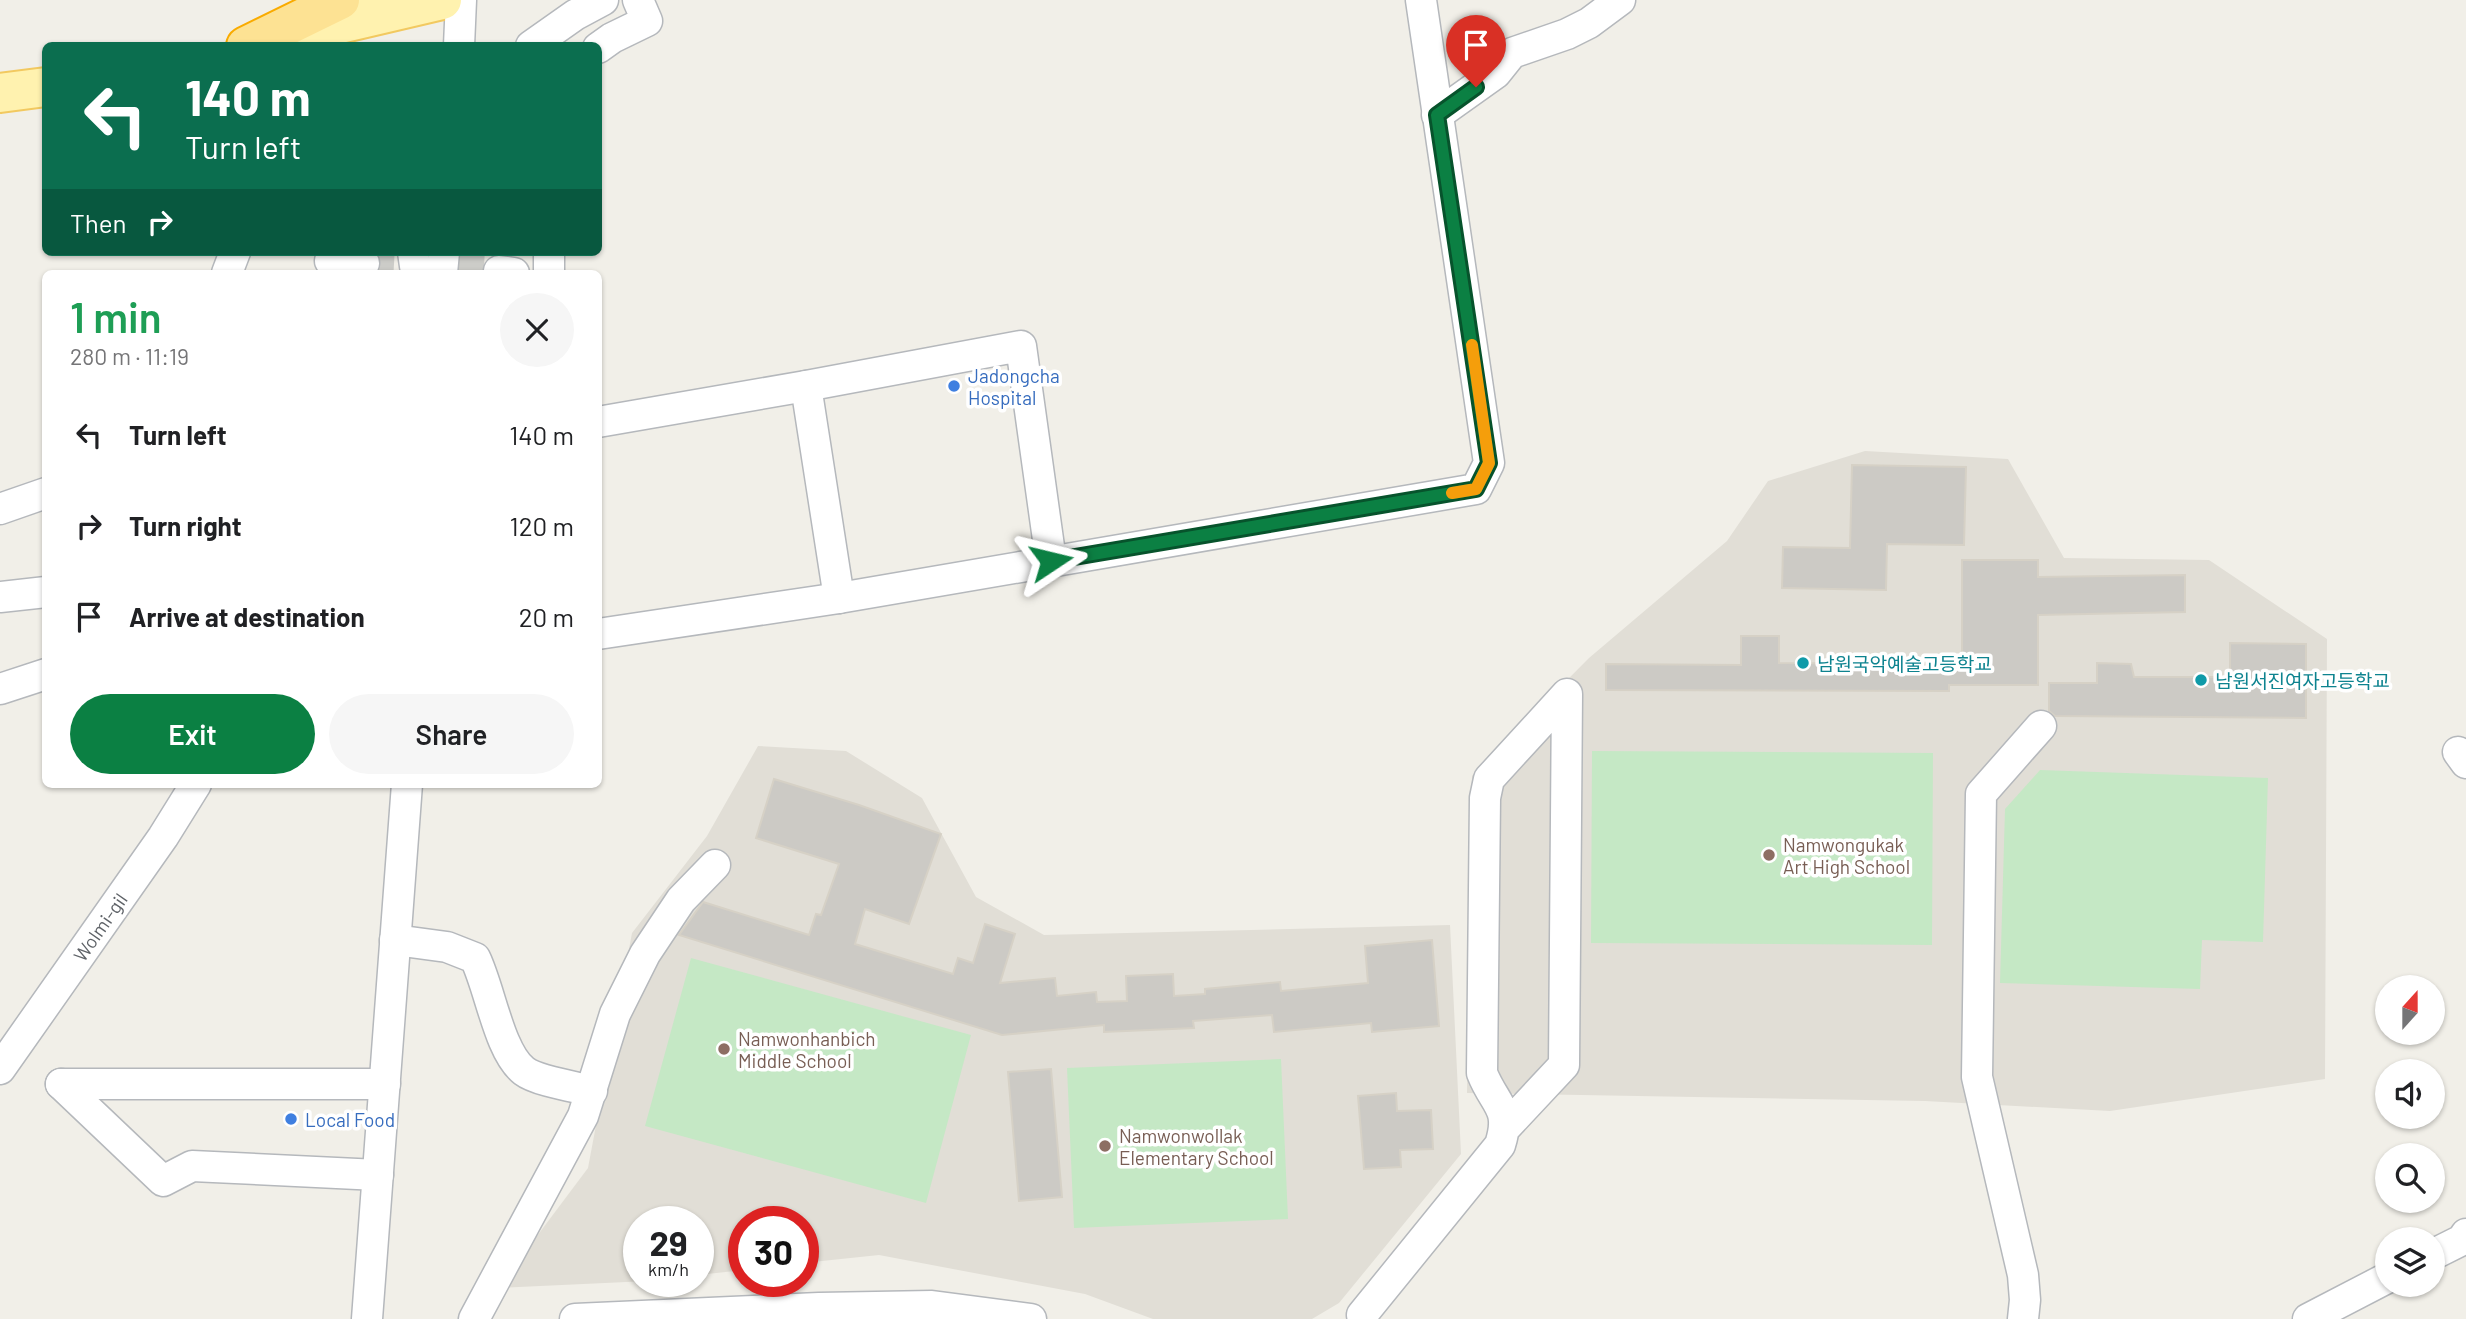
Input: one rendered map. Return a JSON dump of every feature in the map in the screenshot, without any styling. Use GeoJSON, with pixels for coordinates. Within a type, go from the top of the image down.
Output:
{"type":"FeatureCollection","features":[{"type":"Feature","properties":{"kind":"highway"},"geometry":{"type":"LineString","coordinates":[[254,42],[340,0]]}},
{"type":"Feature","properties":{"kind":"main road"},"geometry":{"type":"LineString","coordinates":[[263,42],[442,0]]}},
{"type":"Feature","properties":{"kind":"main road"},"geometry":{"type":"LineString","coordinates":[[0,93],[42,88]]}},
{"type":"Feature","properties":{"kind":"street"},"geometry":{"type":"LineString","coordinates":[[459,42],[461,0]]}},
{"type":"Feature","properties":{"kind":"street"},"geometry":{"type":"LineString","coordinates":[[537,42],[575,15],[603,0]]}},
{"type":"Feature","properties":{"kind":"street"},"geometry":{"type":"LineString","coordinates":[[602,45],[646,21],[638,0]]}},
{"type":"Feature","properties":{"kind":"street"},"geometry":{"type":"LineString","coordinates":[[602,633],[839,598],[1476,489],[1489,463],[1421,0]]}},
{"type":"Feature","properties":{"kind":"street"},"geometry":{"type":"LineString","coordinates":[[1437,115],[1496,73],[1512,53],[1567,34],[1589,23],[1620,0]]}},
{"type":"Feature","properties":{"kind":"street"},"geometry":{"type":"LineString","coordinates":[[330,262],[364,263]]}},
{"type":"Feature","properties":{"kind":"street"},"geometry":{"type":"LineString","coordinates":[[602,421],[1021,346],[1051,561]]}},
{"type":"Feature","properties":{"kind":"street"},"geometry":{"type":"LineString","coordinates":[[806,386],[839,598]]}},
{"type":"Feature","properties":{"kind":"street"},"geometry":{"type":"LineString","coordinates":[[0,509],[42,493]]}},
{"type":"Feature","properties":{"kind":"street"},"geometry":{"type":"LineString","coordinates":[[0,597],[42,592]]}},
{"type":"Feature","properties":{"kind":"street"},"geometry":{"type":"LineString","coordinates":[[0,689],[42,675]]}},
{"type":"Feature","properties":{"kind":"street"},"geometry":{"type":"LineString","coordinates":[[1360,1318],[1500,1145],[1505,1128],[1504,1112],[1490,1092],[1482,1073],[1485,798],[1489,779],[1567,694],[1564,1065],[1505,1128]]}},
{"type":"Feature","properties":{"kind":"street"},"geometry":{"type":"LineString","coordinates":[[2023,1319],[2024,1275],[1977,1077],[1981,794],[2042,726]]}},
{"type":"Feature","properties":{"kind":"street","name":"Wolmi-gil"},"geometry":{"type":"LineString","coordinates":[[0,1069],[163,837],[194,788]]}},
{"type":"Feature","properties":{"kind":"street"},"geometry":{"type":"LineString","coordinates":[[367,1319],[407,788]]}},
{"type":"Feature","properties":{"kind":"street"},"geometry":{"type":"LineString","coordinates":[[474,1319],[583,1115],[615,1014],[645,954],[681,900],[715,865]]}},
{"type":"Feature","properties":{"kind":"street"},"geometry":{"type":"LineString","coordinates":[[395,940],[447,947],[475,958],[504,1042],[524,1072],[559,1084],[592,1091]]}},
{"type":"Feature","properties":{"kind":"street"},"geometry":{"type":"LineString","coordinates":[[378,1175],[192,1166],[163,1181],[61,1084],[385,1084]]}},
{"type":"Feature","properties":{"kind":"street"},"geometry":{"type":"LineString","coordinates":[[2445,1248],[2462,1240],[2466,1234]]}},
{"type":"Feature","properties":{"kind":"street"},"geometry":{"type":"LineString","coordinates":[[2308,1319],[2375,1284]]}},
{"type":"Feature","properties":{"kind":"street"},"geometry":{"type":"LineString","coordinates":[[576,1319],[932,1306],[1031,1319]]}},
{"type":"Feature","properties":{"kind":"shaded area"},"geometry":{"type":"Polygon","coordinates":[[[1865,451],[2008,459],[2064,558],[2209,560],[2327,639],[2325,1079],[2110,1111],[1925,1101],[1467,1093],[1472,776],[1589,658],[1727,541],[1768,481],[1865,451]]]}},
{"type":"Feature","properties":{"kind":"shaded area"},"geometry":{"type":"Polygon","coordinates":[[[758,746],[846,751],[922,798],[976,897],[1044,935],[1450,925],[1461,1154],[1339,1303],[1312,1319],[1153,1319],[1085,1294],[879,1255],[819,1261],[819,1206],[728,1206],[728,1272],[714,1273],[714,1206],[623,1206],[623,1282],[498,1288],[588,1168],[632,933],[707,836],[758,746]]]}},
{"type":"Feature","properties":{"kind":"green space"},"geometry":{"type":"Polygon","coordinates":[[[1592,751],[1933,753],[1932,945],[1591,943],[1592,751]]]}},
{"type":"Feature","properties":{"kind":"green space"},"geometry":{"type":"Polygon","coordinates":[[[2040,770],[2268,778],[2263,942],[2202,940],[2200,989],[2000,983],[2005,809],[2040,770]]]}},
{"type":"Feature","properties":{"kind":"green space"},"geometry":{"type":"Polygon","coordinates":[[[691,958],[971,1035],[926,1203],[645,1126],[691,958]]]}},
{"type":"Feature","properties":{"kind":"green space"},"geometry":{"type":"Polygon","coordinates":[[[1281,1059],[1288,1219],[1074,1228],[1067,1068],[1281,1059]]]}},
{"type":"Feature","properties":{"kind":"building"},"geometry":{"type":"Polygon","coordinates":[[[1852,465],[1966,467],[1964,545],[1887,544],[1886,590],[1782,588],[1783,547],[1850,548],[1852,465]]]}},
{"type":"Feature","properties":{"kind":"building"},"geometry":{"type":"Polygon","coordinates":[[[1962,560],[2038,560],[2038,577],[2185,575],[2185,612],[2038,615],[2038,685],[1949,685],[1949,691],[1606,690],[1606,664],[1741,665],[1741,636],[1779,636],[1779,663],[1962,664],[1962,560]]]}},
{"type":"Feature","properties":{"kind":"building","name":"남원서진여자고등학교"},"geometry":{"type":"Polygon","coordinates":[[[2230,643],[2306,644],[2306,718],[2055,716],[2049,711],[2049,683],[2097,683],[2097,663],[2131,664],[2134,677],[2230,677],[2230,643]]]}},
{"type":"Feature","properties":{"kind":"building"},"geometry":{"type":"Polygon","coordinates":[[[774,779],[941,834],[909,924],[865,909],[855,944],[953,974],[958,958],[973,963],[985,924],[1015,934],[1000,983],[1055,978],[1057,996],[1096,992],[1097,1002],[1127,1001],[1126,976],[1173,974],[1174,996],[1205,994],[1205,989],[1280,982],[1281,991],[1368,983],[1365,946],[1432,940],[1439,1026],[1372,1032],[1371,1023],[1274,1032],[1272,1015],[1193,1021],[1194,1028],[1104,1032],[1104,1025],[1002,1035],[679,935],[703,902],[809,935],[816,914],[821,915],[839,864],[756,838],[774,779]]]}},
{"type":"Feature","properties":{"kind":"building"},"geometry":{"type":"Polygon","coordinates":[[[1051,1069],[1062,1197],[1019,1201],[1008,1072],[1051,1069]]]}},
{"type":"Feature","properties":{"kind":"building"},"geometry":{"type":"Polygon","coordinates":[[[1396,1093],[1397,1111],[1431,1110],[1433,1149],[1400,1150],[1401,1167],[1364,1169],[1358,1096],[1396,1093]]]}},
{"type":"Feature","properties":{"kind":"tunnel"},"geometry":{"type":"LineString","coordinates":[[364,263],[482,270]]}},
{"type":"Feature","properties":{"kind":"slow traffic"},"geometry":{"type":"LineString","coordinates":[[1452,493],[1476,489],[1489,463],[1472,345]]}},
{"type":"Feature","properties":{"kind":"place","name":"Jadongcha Hospital"},"geometry":{"type":"Point","coordinates":[954,386]}},
{"type":"Feature","properties":{"kind":"place","name":"남원국악예술고등학교"},"geometry":{"type":"Point","coordinates":[1803,663]}},
{"type":"Feature","properties":{"kind":"place","name":"남원서진여자고등학교"},"geometry":{"type":"Point","coordinates":[2201,680]}},
{"type":"Feature","properties":{"kind":"place","name":"Namwongukak Art High School"},"geometry":{"type":"Point","coordinates":[1769,855]}},
{"type":"Feature","properties":{"kind":"place","name":"Namwonhanbich Middle School"},"geometry":{"type":"Point","coordinates":[724,1049]}},
{"type":"Feature","properties":{"kind":"place","name":"Local Food"},"geometry":{"type":"Point","coordinates":[291,1119]}},
{"type":"Feature","properties":{"kind":"place","name":"Namwonwollak Elementary School"},"geometry":{"type":"Point","coordinates":[1105,1146]}},
{"type":"Feature","properties":{"kind":"route"},"geometry":{"type":"LineString","coordinates":[[1051,561],[1476,489],[1489,463],[1437,115],[1476,87]]}}]}
